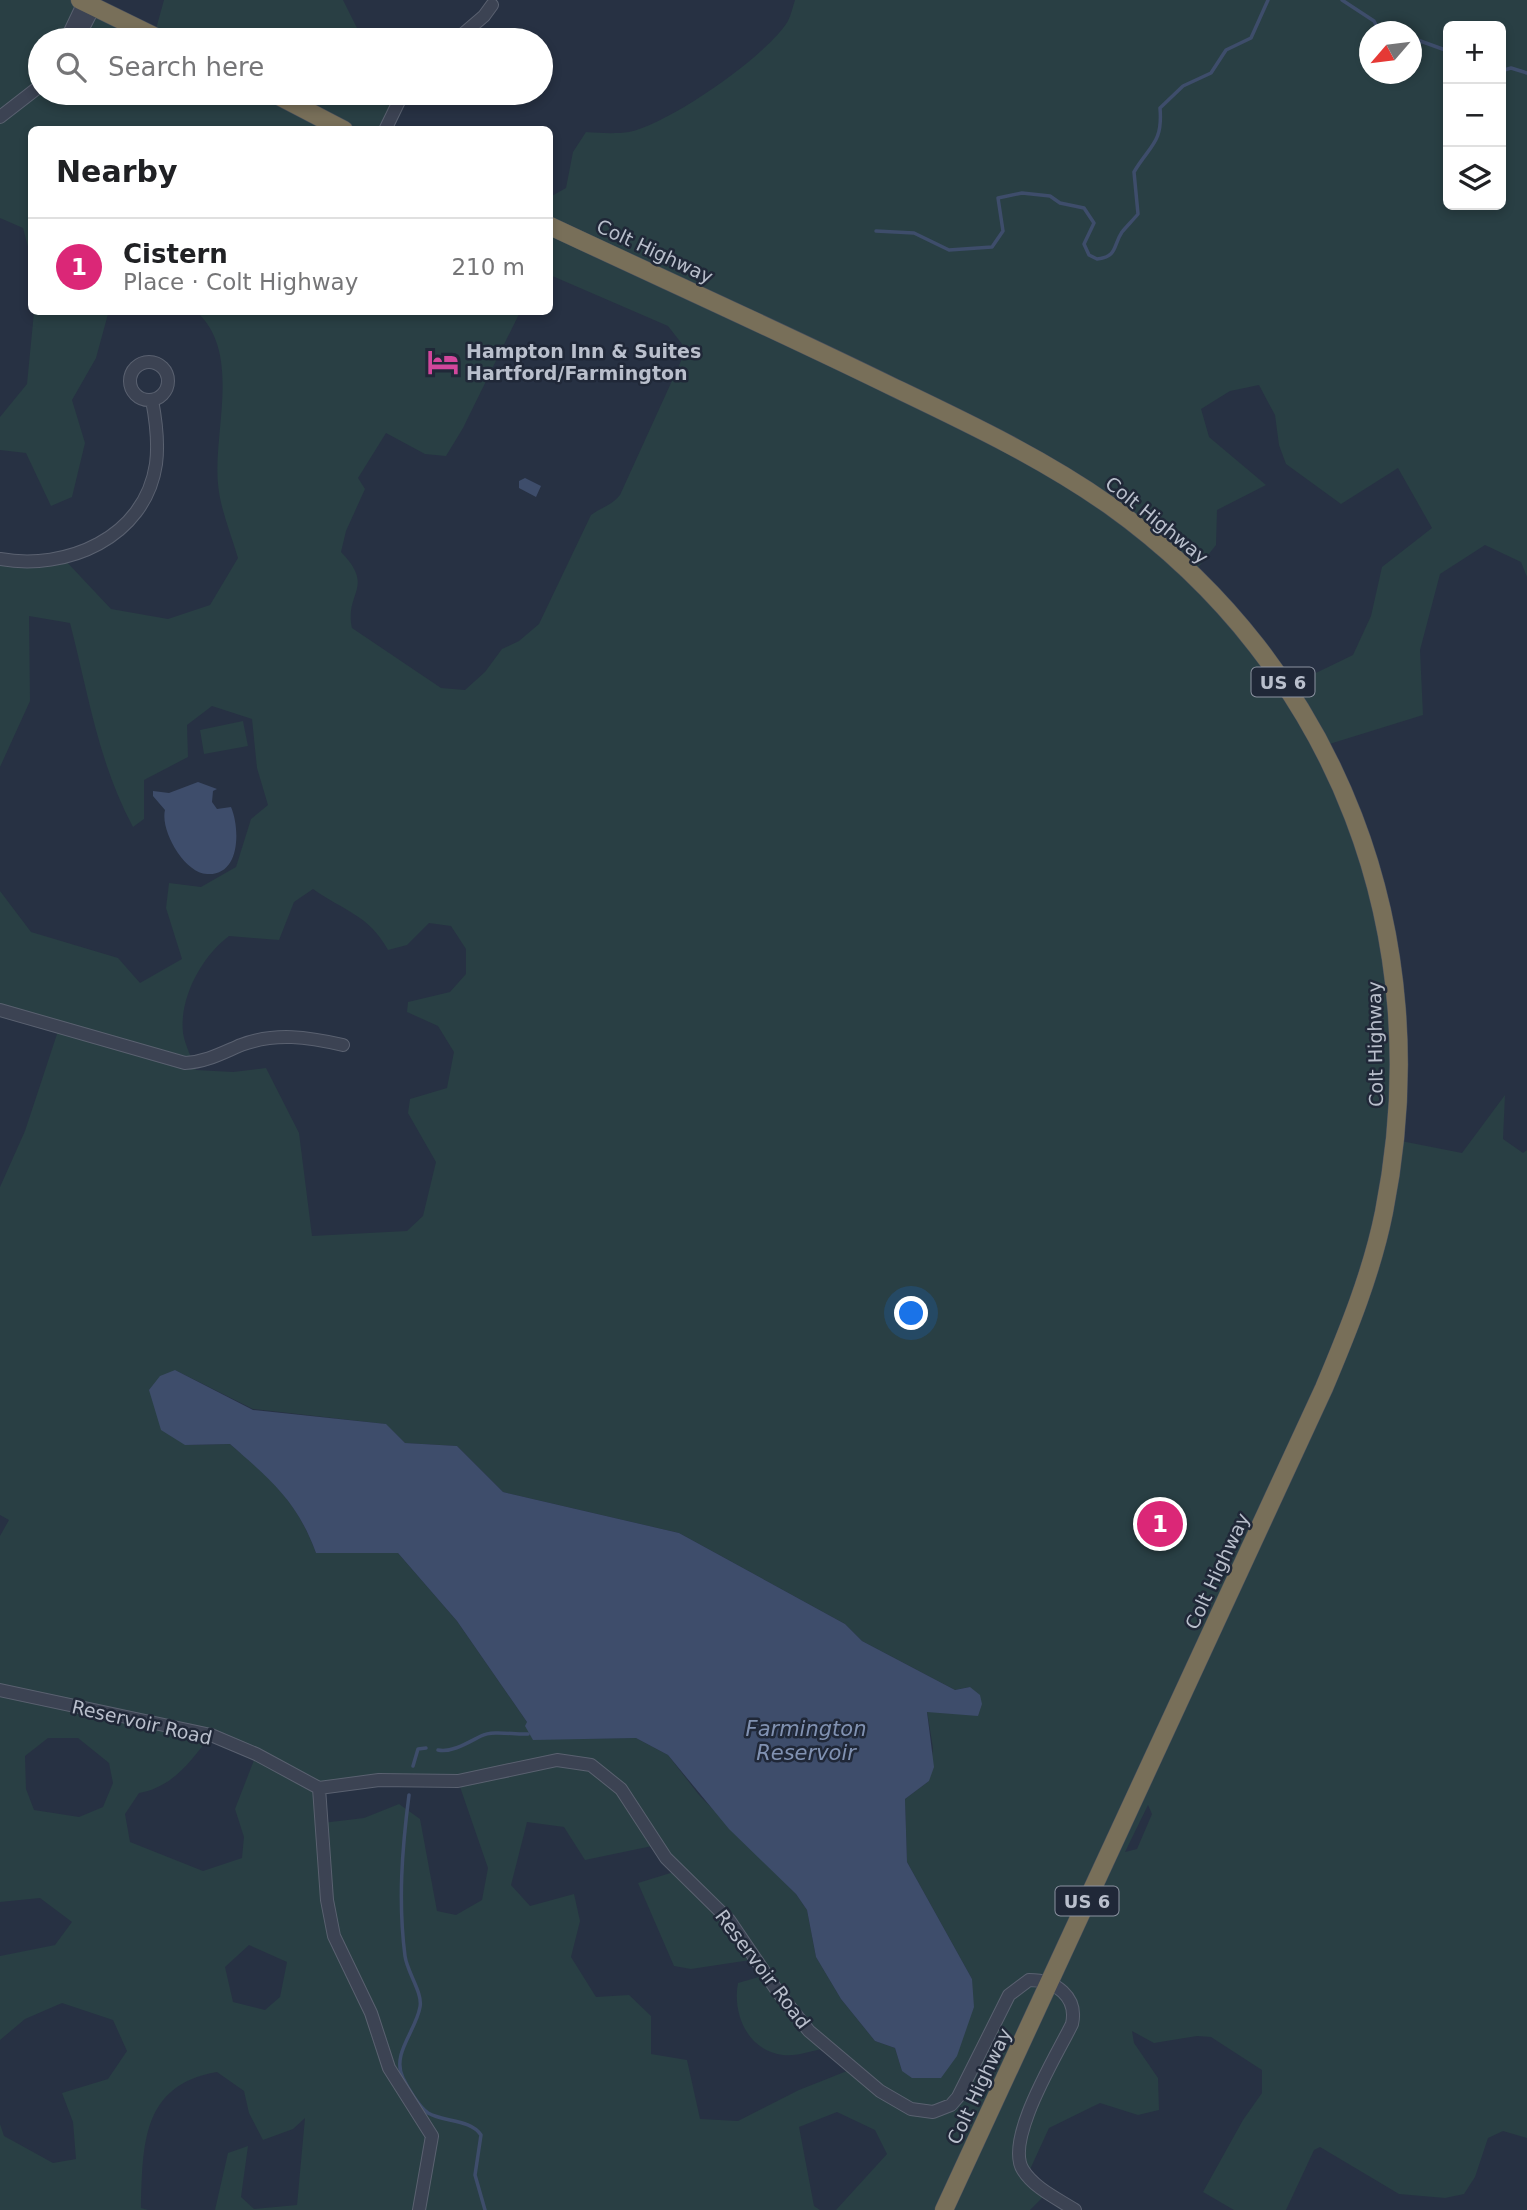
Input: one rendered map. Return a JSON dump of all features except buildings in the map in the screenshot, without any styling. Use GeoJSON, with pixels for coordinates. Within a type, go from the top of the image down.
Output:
{"type":"FeatureCollection","features":[{"type":"Feature","properties":{"kind":"highway"},"geometry":{"type":"LineString","coordinates":[[86,3],[137,28]]}},
{"type":"Feature","properties":{"kind":"highway"},"geometry":{"type":"LineString","coordinates":[[295,105],[336,126]]}},
{"type":"Feature","properties":{"kind":"highway","name":"Colt Highway"},"geometry":{"type":"LineString","coordinates":[[553,227],[982,430],[1079,485],[1138,526],[1219,600],[1287,687],[1340,783],[1377,885],[1394,969],[1401,1067],[1395,1140],[1377,1242],[1324,1388],[944,2210]]}},
{"type":"Feature","properties":{"kind":"street"},"geometry":{"type":"LineString","coordinates":[[72,28],[86,3]]}},
{"type":"Feature","properties":{"kind":"street"},"geometry":{"type":"LineString","coordinates":[[80,28],[86,3]]}},
{"type":"Feature","properties":{"kind":"street"},"geometry":{"type":"LineString","coordinates":[[468,28],[492,5]]}},
{"type":"Feature","properties":{"kind":"street"},"geometry":{"type":"LineString","coordinates":[[0,117],[28,95]]}},
{"type":"Feature","properties":{"kind":"street"},"geometry":{"type":"LineString","coordinates":[[387,126],[397,105]]}},
{"type":"Feature","properties":{"kind":"street"},"geometry":{"type":"LineString","coordinates":[[0,559],[42,563],[65,559],[106,540],[125,523],[143,502],[155,466],[156,424],[152,400]]}},
{"type":"Feature","properties":{"kind":"street"},"geometry":{"type":"LineString","coordinates":[[0,1010],[169,1061],[185,1063],[209,1059],[243,1044],[272,1037],[301,1036],[343,1045]]}},
{"type":"Feature","properties":{"kind":"street","name":"Reservoir Road"},"geometry":{"type":"LineString","coordinates":[[0,1690],[211,1735],[257,1754],[319,1788],[380,1780],[458,1781],[568,1759],[597,1768],[621,1788],[666,1858],[729,1920],[778,1993],[809,2031],[880,2091],[911,2109],[933,2112],[951,2105],[965,2088],[1012,1992],[1029,1980],[1049,1984]]}},
{"type":"Feature","properties":{"kind":"street"},"geometry":{"type":"LineString","coordinates":[[319,1788],[327,1900],[334,1936],[371,2013],[389,2068],[432,2136],[419,2210]]}},
{"type":"Feature","properties":{"kind":"street"},"geometry":{"type":"LineString","coordinates":[[1049,1984],[1068,1996],[1074,2013],[1026,2119],[1017,2157],[1027,2176],[1074,2210]]}},
{"type":"Feature","properties":{"kind":"green space"},"geometry":{"type":"Polygon","coordinates":[[[0,0],[80,0],[138,28],[28,28],[28,105],[397,105],[386,126],[28,126],[28,247],[23,228],[0,218],[0,0]]]}},
{"type":"Feature","properties":{"kind":"green space"},"geometry":{"type":"Polygon","coordinates":[[[164,0],[343,0],[357,28],[156,28],[164,0]]]}},
{"type":"Feature","properties":{"kind":"green space"},"geometry":{"type":"Polygon","coordinates":[[[795,0],[1527,0],[1527,577],[1521,562],[1485,545],[1440,574],[1420,650],[1423,715],[1323,746],[1386,922],[1396,1140],[1462,1153],[1505,1095],[1503,1139],[1523,1153],[1527,1150],[1527,2138],[1503,2131],[1488,2138],[1475,2177],[1464,2194],[1445,2198],[1399,2194],[1320,2147],[1314,2150],[1286,2210],[1234,2210],[1203,2192],[1243,2120],[1262,2093],[1262,2070],[1211,2037],[1197,2036],[1154,2043],[1132,2031],[1134,2043],[1158,2078],[1159,2110],[1138,2115],[1100,2103],[1049,2128],[1027,2176],[1048,2192],[1030,2210],[836,2210],[887,2154],[875,2130],[837,2112],[799,2127],[814,2206],[820,2210],[215,2210],[228,2153],[248,2146],[241,2197],[254,2209],[297,2205],[305,2118],[293,2129],[263,2140],[249,2113],[244,2091],[217,2072],[192,2079],[173,2090],[160,2104],[151,2121],[143,2162],[141,2208],[148,2210],[0,2210],[0,2124],[4,2136],[53,2163],[76,2159],[73,2122],[62,2093],[108,2079],[127,2051],[113,2020],[62,2003],[25,2019],[0,2040],[0,1956],[55,1945],[72,1922],[40,1898],[0,1902],[0,1536],[9,1520],[0,1515],[0,1187],[25,1131],[59,1028],[0,1010],[0,891],[31,932],[118,958],[140,983],[182,959],[166,908],[169,883],[201,887],[236,867],[251,819],[268,805],[257,768],[252,719],[212,706],[187,725],[188,757],[144,780],[144,819],[133,827],[102,752],[70,623],[29,616],[30,701],[0,767],[0,559],[64,559],[111,609],[168,619],[210,605],[238,558],[223,512],[218,484],[222,393],[219,349],[211,329],[199,315],[519,315],[463,428],[446,456],[425,454],[386,433],[358,478],[365,489],[346,531],[341,552],[351,564],[358,582],[352,606],[352,628],[441,688],[465,690],[485,672],[502,649],[519,641],[539,624],[591,515],[620,495],[681,361],[682,344],[668,326],[553,276],[553,195],[566,188],[573,152],[586,132],[629,132],[691,103],[739,69],[777,35],[788,21],[795,0]],[[1259,385],[1230,391],[1201,409],[1209,437],[1266,485],[1217,510],[1216,545],[1193,574],[1287,687],[1353,655],[1371,616],[1382,567],[1432,528],[1398,468],[1341,504],[1286,464],[1279,445],[1275,415],[1259,385]],[[313,889],[294,902],[279,940],[229,936],[219,944],[202,966],[189,992],[183,1020],[184,1038],[196,1070],[233,1072],[266,1068],[299,1133],[312,1236],[407,1231],[423,1216],[436,1162],[408,1113],[410,1099],[447,1088],[454,1052],[438,1026],[407,1012],[408,1002],[450,992],[466,974],[466,949],[451,926],[429,923],[407,945],[388,950],[381,938],[364,921],[313,889]],[[175,1370],[185,1445],[230,1444],[281,1492],[300,1519],[316,1553],[398,1553],[457,1621],[527,1722],[533,1739],[636,1738],[668,1755],[699,1795],[796,1894],[807,1910],[816,1957],[841,1999],[875,2041],[895,2048],[902,2071],[972,1979],[907,1862],[905,1799],[929,1781],[933,1748],[927,1711],[970,1687],[955,1690],[862,1641],[845,1624],[679,1533],[503,1492],[457,1446],[405,1443],[385,1424],[253,1409],[175,1370]],[[211,1735],[180,1772],[162,1785],[139,1793],[125,1814],[130,1842],[203,1871],[242,1858],[244,1837],[235,1809],[256,1755],[211,1735]],[[48,1738],[25,1756],[26,1789],[34,1810],[79,1817],[103,1807],[113,1783],[109,1763],[78,1738],[48,1738]],[[458,1781],[319,1788],[322,1823],[364,1818],[399,1804],[420,1819],[437,1911],[456,1915],[482,1900],[488,1868],[458,1781]],[[1148,1805],[1125,1852],[1137,1849],[1152,1814],[1148,1805]],[[527,1822],[511,1885],[530,1906],[574,1894],[580,1921],[571,1957],[596,1997],[629,1995],[651,2016],[651,2054],[687,2060],[700,2119],[738,2121],[799,2090],[852,2069],[827,2048],[783,2055],[771,2052],[752,2039],[740,2018],[737,1995],[738,1983],[766,1975],[757,1959],[691,1969],[674,1966],[638,1883],[677,1871],[657,1845],[585,1860],[564,1827],[527,1822]],[[249,1945],[225,1967],[233,2002],[265,2010],[280,1997],[287,1962],[249,1945]]]}},
{"type":"Feature","properties":{"kind":"green space"},"geometry":{"type":"Polygon","coordinates":[[[34,315],[108,315],[96,358],[72,400],[85,443],[72,497],[51,506],[26,453],[0,450],[0,417],[27,384],[34,315]]]}},
{"type":"Feature","properties":{"kind":"green space"},"geometry":{"type":"Polygon","coordinates":[[[243,721],[248,746],[204,754],[200,730],[243,721]]]}},
{"type":"Feature","properties":{"kind":"water"},"geometry":{"type":"Polygon","coordinates":[[[525,478],[541,486],[536,497],[519,488],[519,481],[525,478]]]}},
{"type":"Feature","properties":{"kind":"water"},"geometry":{"type":"Polygon","coordinates":[[[198,782],[217,789],[213,791],[212,802],[217,809],[231,807],[234,816],[235,849],[232,859],[218,873],[198,872],[182,859],[166,828],[165,810],[153,796],[153,791],[169,793],[198,782]]]}},
{"type":"Feature","properties":{"kind":"water","name":"Farmington Reservoir"},"geometry":{"type":"Polygon","coordinates":[[[175,1370],[253,1410],[386,1424],[405,1443],[457,1446],[503,1492],[679,1533],[845,1624],[862,1641],[955,1690],[970,1687],[980,1695],[982,1704],[978,1716],[927,1712],[934,1767],[929,1781],[905,1799],[907,1862],[972,1979],[974,2007],[957,2056],[941,2078],[912,2078],[902,2071],[895,2048],[875,2041],[841,1999],[816,1957],[807,1910],[796,1894],[729,1829],[668,1755],[636,1738],[533,1740],[525,1726],[527,1722],[457,1621],[398,1553],[316,1553],[300,1519],[281,1492],[230,1444],[185,1445],[161,1430],[149,1390],[160,1376],[175,1370]]]}},
{"type":"Feature","properties":{"kind":"waterway"},"geometry":{"type":"LineString","coordinates":[[876,231],[914,233],[949,250],[992,247],[1003,231],[998,198],[1022,193],[1050,196],[1060,203],[1084,208],[1094,223],[1084,244],[1089,255],[1097,259],[1108,256],[1114,250],[1122,232],[1138,214],[1134,172],[1157,137],[1160,108],[1183,86],[1211,73],[1226,50],[1251,38],[1268,0]]}},
{"type":"Feature","properties":{"kind":"waterway"},"geometry":{"type":"LineString","coordinates":[[1342,0],[1374,21]]}},
{"type":"Feature","properties":{"kind":"waterway"},"geometry":{"type":"LineString","coordinates":[[1422,42],[1443,49]]}},
{"type":"Feature","properties":{"kind":"waterway"},"geometry":{"type":"LineString","coordinates":[[1506,70],[1511,68],[1527,73]]}},
{"type":"Feature","properties":{"kind":"waterway"},"geometry":{"type":"LineString","coordinates":[[438,1750],[455,1748],[486,1734],[528,1734]]}},
{"type":"Feature","properties":{"kind":"waterway"},"geometry":{"type":"LineString","coordinates":[[413,1766],[418,1749],[426,1748]]}},
{"type":"Feature","properties":{"kind":"waterway"},"geometry":{"type":"LineString","coordinates":[[409,1795],[401,1896],[403,1936],[406,1962],[417,1989],[420,2007],[402,2051],[400,2069],[411,2092],[428,2113],[464,2123],[481,2135],[475,2175],[485,2210]]}},
{"type":"Feature","properties":{"kind":"place","name":"Hampton Inn & Suites Hartford/Farmington"},"geometry":{"type":"Point","coordinates":[443,362]}},
{"type":"Feature","properties":{"kind":"place","name":"Cistern"},"geometry":{"type":"Point","coordinates":[1160,1524]}}]}
